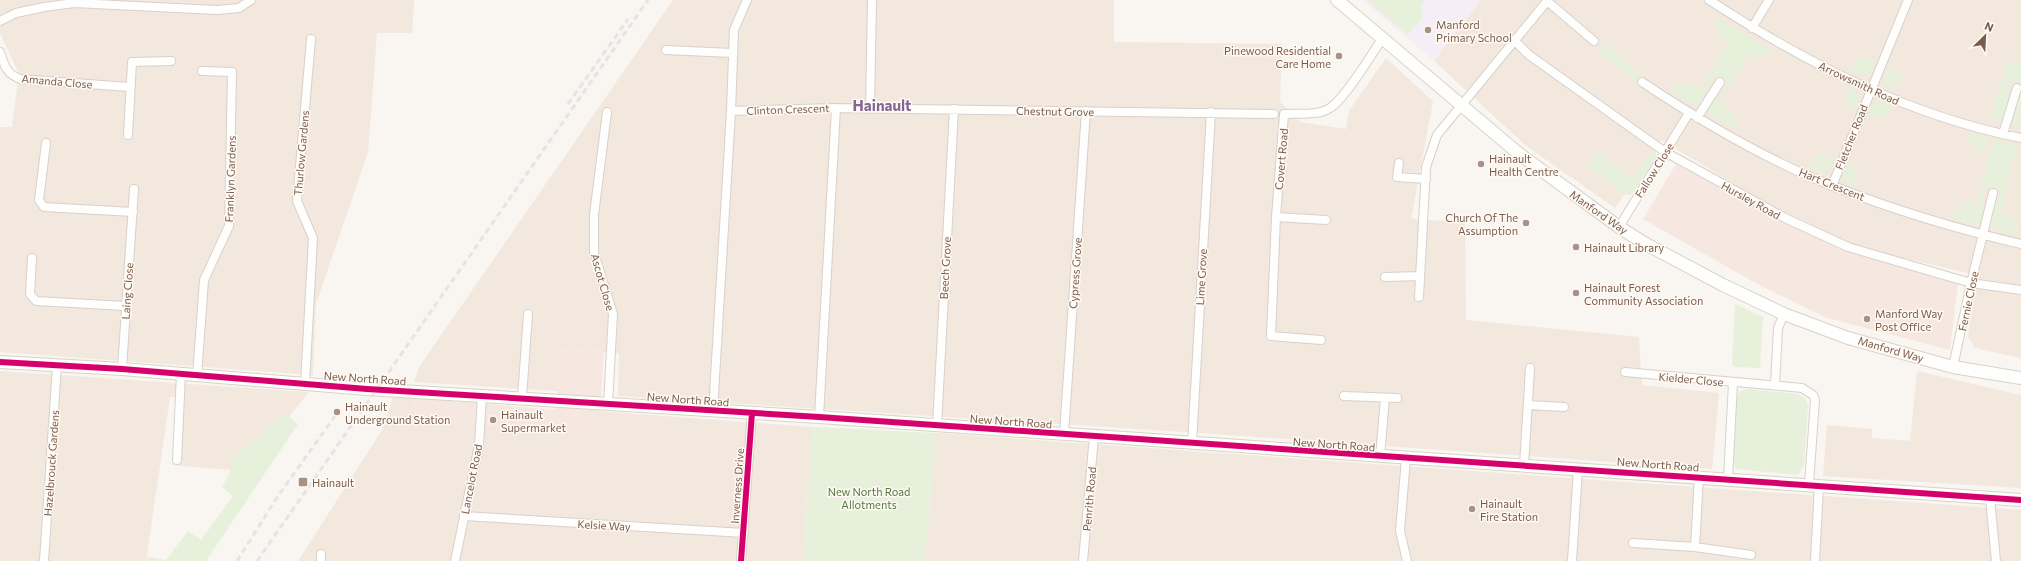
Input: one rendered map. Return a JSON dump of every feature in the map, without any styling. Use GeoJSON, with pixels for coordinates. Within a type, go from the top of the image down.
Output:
{"type":"FeatureCollection","features":[{"type":"Feature","properties":{"kind":"street"},"geometry":{"type":"LineString","coordinates":[[0,21],[16,13],[44,6],[74,3],[217,10],[239,8],[251,0]]}},
{"type":"Feature","properties":{"kind":"street"},"geometry":{"type":"LineString","coordinates":[[732,111],[732,53],[734,30],[747,0]]}},
{"type":"Feature","properties":{"kind":"street"},"geometry":{"type":"LineString","coordinates":[[870,109],[872,0]]}},
{"type":"Feature","properties":{"kind":"street","name":"Manford Way"},"geometry":{"type":"LineString","coordinates":[[1337,0],[1518,153],[1644,243],[1723,285],[1784,314],[1848,338],[1953,367],[2021,378]]}},
{"type":"Feature","properties":{"kind":"street","name":"Arrowsmith Road"},"geometry":{"type":"LineString","coordinates":[[1709,0],[1752,28],[1808,59],[1870,90],[1934,115],[2021,138]]}},
{"type":"Feature","properties":{"kind":"street"},"geometry":{"type":"LineString","coordinates":[[1752,28],[1769,0]]}},
{"type":"Feature","properties":{"kind":"street","name":"Fletcher Road"},"geometry":{"type":"LineString","coordinates":[[1832,186],[1908,0]]}},
{"type":"Feature","properties":{"kind":"street"},"geometry":{"type":"LineString","coordinates":[[1419,297],[1426,167],[1437,135],[1547,1],[1594,40]]}},
{"type":"Feature","properties":{"kind":"street","name":"Covert Road"},"geometry":{"type":"LineString","coordinates":[[1321,340],[1271,336],[1276,217],[1284,114],[1311,114],[1330,109],[1341,98],[1382,38]]}},
{"type":"Feature","properties":{"kind":"street","name":"Thurlow Gardens"},"geometry":{"type":"LineString","coordinates":[[305,384],[313,238],[298,201],[311,39]]}},
{"type":"Feature","properties":{"kind":"street","name":"Hursley Road"},"geometry":{"type":"LineString","coordinates":[[1514,40],[1529,55],[1664,152],[1785,218],[1848,247],[1971,283],[2021,290]]}},
{"type":"Feature","properties":{"kind":"street"},"geometry":{"type":"LineString","coordinates":[[666,50],[732,53]]}},
{"type":"Feature","properties":{"kind":"street","name":"Amanda Close"},"geometry":{"type":"LineString","coordinates":[[0,52],[5,67],[10,75],[20,79],[130,87]]}},
{"type":"Feature","properties":{"kind":"street"},"geometry":{"type":"LineString","coordinates":[[128,135],[132,62],[171,61]]}},
{"type":"Feature","properties":{"kind":"street","name":"Franklyn Gardens"},"geometry":{"type":"LineString","coordinates":[[197,376],[204,280],[229,226],[232,72],[202,72]]}},
{"type":"Feature","properties":{"kind":"street","name":"Hart Crescent"},"geometry":{"type":"LineString","coordinates":[[1642,82],[1697,118],[1770,158],[1832,186],[1904,212],[1983,235],[2021,244]]}},
{"type":"Feature","properties":{"kind":"street"},"geometry":{"type":"LineString","coordinates":[[1697,118],[1720,82]]}},
{"type":"Feature","properties":{"kind":"street"},"geometry":{"type":"LineString","coordinates":[[2003,134],[2017,88]]}},
{"type":"Feature","properties":{"kind":"street","name":"Chestnut Grove"},"geometry":{"type":"LineString","coordinates":[[836,108],[1274,114]]}},
{"type":"Feature","properties":{"kind":"street","name":"Clinton Crescent"},"geometry":{"type":"LineString","coordinates":[[713,411],[732,111],[836,108],[819,417]]}},
{"type":"Feature","properties":{"kind":"street","name":"Beech Grove"},"geometry":{"type":"LineString","coordinates":[[937,426],[954,110]]}},
{"type":"Feature","properties":{"kind":"street","name":"Cypress Grove"},"geometry":{"type":"LineString","coordinates":[[1064,434],[1086,111]]}},
{"type":"Feature","properties":{"kind":"street","name":"Ascot Close"},"geometry":{"type":"LineString","coordinates":[[607,112],[594,215],[594,253],[612,314],[608,404]]}},
{"type":"Feature","properties":{"kind":"street","name":"Lime Grove"},"geometry":{"type":"LineString","coordinates":[[1192,443],[1211,112]]}},
{"type":"Feature","properties":{"kind":"street","name":"Fallow Close"},"geometry":{"type":"LineString","coordinates":[[1619,226],[1689,113]]}},
{"type":"Feature","properties":{"kind":"street"},"geometry":{"type":"LineString","coordinates":[[46,143],[39,200],[44,207],[133,212]]}},
{"type":"Feature","properties":{"kind":"street"},"geometry":{"type":"LineString","coordinates":[[1399,164],[1397,177],[1426,179]]}},
{"type":"Feature","properties":{"kind":"street","name":"Laing Close"},"geometry":{"type":"LineString","coordinates":[[122,369],[134,189]]}},
{"type":"Feature","properties":{"kind":"street","name":"Fernie Close"},"geometry":{"type":"LineString","coordinates":[[1953,367],[1971,283],[1993,193]]}},
{"type":"Feature","properties":{"kind":"street"},"geometry":{"type":"LineString","coordinates":[[1276,217],[1326,220]]}},
{"type":"Feature","properties":{"kind":"street"},"geometry":{"type":"LineString","coordinates":[[32,258],[30,294],[36,301],[125,306]]}},
{"type":"Feature","properties":{"kind":"street"},"geometry":{"type":"LineString","coordinates":[[1385,277],[1420,276]]}},
{"type":"Feature","properties":{"kind":"street"},"geometry":{"type":"LineString","coordinates":[[522,398],[528,314]]}},
{"type":"Feature","properties":{"kind":"street"},"geometry":{"type":"LineString","coordinates":[[1775,385],[1778,328],[1784,314]]}},
{"type":"Feature","properties":{"kind":"street","name":"New North Road"},"geometry":{"type":"LineString","coordinates":[[0,362],[122,369],[305,384],[819,417],[1380,457],[1699,477],[2021,500]]}},
{"type":"Feature","properties":{"kind":"street","name":"Hazelbrouck Gardens"},"geometry":{"type":"LineString","coordinates":[[44,561],[57,365]]}},
{"type":"Feature","properties":{"kind":"street"},"geometry":{"type":"LineString","coordinates":[[1524,466],[1530,368]]}},
{"type":"Feature","properties":{"kind":"street","name":"Kielder Close"},"geometry":{"type":"LineString","coordinates":[[1625,372],[1733,383],[1728,479]]}},
{"type":"Feature","properties":{"kind":"street"},"geometry":{"type":"LineString","coordinates":[[177,460],[181,374]]}},
{"type":"Feature","properties":{"kind":"street"},"geometry":{"type":"LineString","coordinates":[[1733,383],[1802,388],[1814,395],[1815,561]]}},
{"type":"Feature","properties":{"kind":"street","name":"Lancelot Road"},"geometry":{"type":"LineString","coordinates":[[455,561],[478,444],[482,396]]}},
{"type":"Feature","properties":{"kind":"street"},"geometry":{"type":"LineString","coordinates":[[1344,396],[1397,398]]}},
{"type":"Feature","properties":{"kind":"street"},"geometry":{"type":"LineString","coordinates":[[1380,457],[1385,398]]}},
{"type":"Feature","properties":{"kind":"street"},"geometry":{"type":"LineString","coordinates":[[1528,405],[1564,407]]}},
{"type":"Feature","properties":{"kind":"street","name":"Inverness Drive"},"geometry":{"type":"LineString","coordinates":[[741,561],[752,413]]}},
{"type":"Feature","properties":{"kind":"street","name":"Penrith Road"},"geometry":{"type":"LineString","coordinates":[[1083,561],[1094,436]]}},
{"type":"Feature","properties":{"kind":"street"},"geometry":{"type":"LineString","coordinates":[[1406,458],[1400,531],[1407,561]]}},
{"type":"Feature","properties":{"kind":"street"},"geometry":{"type":"LineString","coordinates":[[1572,561],[1578,469]]}},
{"type":"Feature","properties":{"kind":"street"},"geometry":{"type":"LineString","coordinates":[[1695,547],[1699,477]]}},
{"type":"Feature","properties":{"kind":"street"},"geometry":{"type":"LineString","coordinates":[[1990,498],[1996,561]]}},
{"type":"Feature","properties":{"kind":"street","name":"Kelsie Way"},"geometry":{"type":"LineString","coordinates":[[464,516],[744,533]]}},
{"type":"Feature","properties":{"kind":"street"},"geometry":{"type":"LineString","coordinates":[[1633,543],[1695,547],[1751,556]]}},
{"type":"Feature","properties":{"kind":"shaded area"},"geometry":{"type":"Polygon","coordinates":[[[0,0],[414,0],[412,33],[377,33],[368,152],[316,304],[313,375],[0,352],[0,127],[12,127],[19,74],[0,33],[0,0]]]}},
{"type":"Feature","properties":{"kind":"shaded area"},"geometry":{"type":"Polygon","coordinates":[[[673,0],[1114,0],[1114,42],[1282,44],[1280,102],[1300,122],[1346,129],[1349,111],[1386,58],[1433,101],[1411,219],[1465,222],[1466,320],[1639,337],[1642,385],[1719,393],[1712,469],[1201,433],[618,396],[619,353],[562,349],[558,391],[414,382],[419,367],[673,0]]]}},
{"type":"Feature","properties":{"kind":"shaded area","name":"Manford Primary School"},"geometry":{"type":"Polygon","coordinates":[[[1362,0],[1481,0],[1434,61],[1362,0]]]}},
{"type":"Feature","properties":{"kind":"shaded area"},"geometry":{"type":"Polygon","coordinates":[[[1481,0],[2021,0],[2021,358],[1975,348],[1968,337],[1976,275],[1856,247],[1761,200],[1661,140],[1615,208],[1525,145],[1434,61],[1481,0]]]}},
{"type":"Feature","properties":{"kind":"shaded area"},"geometry":{"type":"Polygon","coordinates":[[[1676,164],[1774,218],[1848,251],[1958,283],[1950,350],[1827,318],[1759,285],[1643,219],[1676,164]]]}},
{"type":"Feature","properties":{"kind":"shaded area"},"geometry":{"type":"Polygon","coordinates":[[[562,349],[604,352],[600,411],[596,411],[595,431],[414,421],[416,398],[556,410],[562,349]]]}},
{"type":"Feature","properties":{"kind":"shaded area"},"geometry":{"type":"Polygon","coordinates":[[[0,371],[309,392],[266,445],[231,470],[172,465],[179,397],[170,397],[146,561],[0,561],[0,371]]]}},
{"type":"Feature","properties":{"kind":"shaded area"},"geometry":{"type":"Polygon","coordinates":[[[1917,371],[2021,395],[2021,488],[1823,476],[1827,425],[1872,429],[1872,438],[1910,441],[1917,371]]]}},
{"type":"Feature","properties":{"kind":"shaded area"},"geometry":{"type":"Polygon","coordinates":[[[393,398],[416,398],[414,421],[594,431],[596,411],[813,427],[803,561],[298,561],[382,430],[393,398]]]}},
{"type":"Feature","properties":{"kind":"shaded area"},"geometry":{"type":"Polygon","coordinates":[[[936,433],[2021,510],[2021,561],[925,561],[936,433]]]}},
{"type":"Feature","properties":{"kind":"green space"},"geometry":{"type":"Polygon","coordinates":[[[1366,0],[1425,0],[1421,9],[1423,18],[1407,35],[1366,0]]]}},
{"type":"Feature","properties":{"kind":"green space"},"geometry":{"type":"Polygon","coordinates":[[[1718,18],[1773,51],[1767,58],[1760,56],[1757,58],[1750,55],[1719,102],[1728,107],[1738,122],[1734,128],[1707,114],[1706,110],[1714,97],[1721,96],[1729,84],[1714,75],[1706,88],[1706,94],[1696,107],[1670,91],[1673,85],[1690,84],[1700,89],[1729,43],[1720,37],[1715,24],[1718,18]]]}},
{"type":"Feature","properties":{"kind":"green space"},"geometry":{"type":"Polygon","coordinates":[[[1603,43],[1643,75],[1637,83],[1597,51],[1603,43]]]}},
{"type":"Feature","properties":{"kind":"green space"},"geometry":{"type":"Polygon","coordinates":[[[1865,58],[1875,62],[1870,73],[1859,76],[1850,72],[1854,62],[1865,58]]]}},
{"type":"Feature","properties":{"kind":"green space"},"geometry":{"type":"Polygon","coordinates":[[[2007,61],[2021,65],[2021,83],[2010,80],[2007,92],[2010,100],[2003,122],[1989,118],[2007,61]]]}},
{"type":"Feature","properties":{"kind":"green space"},"geometry":{"type":"Polygon","coordinates":[[[1888,67],[1902,73],[1896,89],[1888,87],[1883,79],[1888,67]]]}},
{"type":"Feature","properties":{"kind":"green space"},"geometry":{"type":"Polygon","coordinates":[[[1848,88],[1857,92],[1859,101],[1856,109],[1849,106],[1844,96],[1848,88]]]}},
{"type":"Feature","properties":{"kind":"green space"},"geometry":{"type":"Polygon","coordinates":[[[2021,97],[2021,126],[2011,124],[2018,100],[2021,97]]]}},
{"type":"Feature","properties":{"kind":"green space"},"geometry":{"type":"Polygon","coordinates":[[[1881,100],[1891,105],[1888,113],[1875,118],[1867,114],[1871,104],[1881,100]]]}},
{"type":"Feature","properties":{"kind":"green space"},"geometry":{"type":"Polygon","coordinates":[[[1970,131],[1989,138],[1985,153],[1979,152],[1968,140],[1970,131]]]}},
{"type":"Feature","properties":{"kind":"green space"},"geometry":{"type":"Polygon","coordinates":[[[1994,139],[2017,146],[1996,230],[1989,227],[1993,207],[1997,204],[2001,191],[1985,188],[1982,200],[1984,205],[1979,226],[1971,224],[1994,139]]]}},
{"type":"Feature","properties":{"kind":"green space"},"geometry":{"type":"Polygon","coordinates":[[[1654,149],[1657,156],[1634,192],[1630,195],[1625,194],[1588,167],[1598,152],[1633,178],[1654,149]]]}},
{"type":"Feature","properties":{"kind":"green space"},"geometry":{"type":"Polygon","coordinates":[[[1822,154],[1835,160],[1830,171],[1824,174],[1810,167],[1814,157],[1822,154]]]}},
{"type":"Feature","properties":{"kind":"green space"},"geometry":{"type":"Polygon","coordinates":[[[1846,165],[1855,168],[1859,176],[1854,187],[1846,183],[1842,174],[1846,165]]]}},
{"type":"Feature","properties":{"kind":"green space"},"geometry":{"type":"Polygon","coordinates":[[[1969,201],[1974,204],[1969,224],[1953,219],[1955,211],[1969,201]]]}},
{"type":"Feature","properties":{"kind":"green space"},"geometry":{"type":"Polygon","coordinates":[[[2002,212],[2011,215],[2019,227],[2017,235],[1999,230],[2002,212]]]}},
{"type":"Feature","properties":{"kind":"green space"},"geometry":{"type":"Polygon","coordinates":[[[1735,304],[1763,317],[1760,368],[1735,367],[1732,364],[1735,304]]]}},
{"type":"Feature","properties":{"kind":"green space"},"geometry":{"type":"Polygon","coordinates":[[[1747,389],[1798,394],[1805,398],[1808,406],[1804,466],[1798,475],[1736,469],[1732,461],[1737,396],[1741,391],[1747,389]]]}},
{"type":"Feature","properties":{"kind":"green space"},"geometry":{"type":"Polygon","coordinates":[[[285,414],[298,424],[206,561],[146,561],[147,557],[166,560],[188,531],[201,540],[233,496],[222,487],[231,470],[233,457],[285,414]]]}},
{"type":"Feature","properties":{"kind":"green space","name":"New North Road Allotments"},"geometry":{"type":"Polygon","coordinates":[[[813,427],[936,433],[925,561],[803,561],[813,427]]]}},
{"type":"Feature","properties":{"kind":"railway"},"geometry":{"type":"LineString","coordinates":[[257,561],[648,0]]}},
{"type":"Feature","properties":{"kind":"railway"},"geometry":{"type":"LineString","coordinates":[[568,104],[628,19]]}},
{"type":"Feature","properties":{"kind":"railway"},"geometry":{"type":"LineString","coordinates":[[237,561],[278,496],[335,416]]}},
{"type":"Feature","properties":{"kind":"cycle path"},"geometry":{"type":"LineString","coordinates":[[0,362],[122,369],[367,389],[819,417],[2021,500]]}},
{"type":"Feature","properties":{"kind":"cycle path"},"geometry":{"type":"LineString","coordinates":[[741,561],[752,413]]}},
{"type":"Feature","properties":{"kind":"place","name":"Manford Primary School"},"geometry":{"type":"Point","coordinates":[1428,30]}},
{"type":"Feature","properties":{"kind":"place","name":"Pinewood Residential Care Home"},"geometry":{"type":"Point","coordinates":[1339,56]}},
{"type":"Feature","properties":{"kind":"place","name":"Hainault Health Centre"},"geometry":{"type":"Point","coordinates":[1481,164]}},
{"type":"Feature","properties":{"kind":"place","name":"Church Of The Assumption"},"geometry":{"type":"Point","coordinates":[1526,223]}},
{"type":"Feature","properties":{"kind":"place","name":"Hainault Library"},"geometry":{"type":"Point","coordinates":[1576,247]}},
{"type":"Feature","properties":{"kind":"place","name":"Hainault Forest Community Association"},"geometry":{"type":"Point","coordinates":[1576,293]}},
{"type":"Feature","properties":{"kind":"place","name":"Manford Way Post Office"},"geometry":{"type":"Point","coordinates":[1867,319]}},
{"type":"Feature","properties":{"kind":"place","name":"Hainault Underground Station"},"geometry":{"type":"Point","coordinates":[337,412]}},
{"type":"Feature","properties":{"kind":"place","name":"Hainault Supermarket"},"geometry":{"type":"Point","coordinates":[493,420]}},
{"type":"Feature","properties":{"kind":"place","name":"Hainault"},"geometry":{"type":"Point","coordinates":[303,482]}},
{"type":"Feature","properties":{"kind":"place","name":"Hainault Fire Station"},"geometry":{"type":"Point","coordinates":[1472,509]}},
{"type":"Feature","properties":{"kind":"district","name":"Hainault"},"geometry":{"type":"Point","coordinates":[882,105]}}]}
